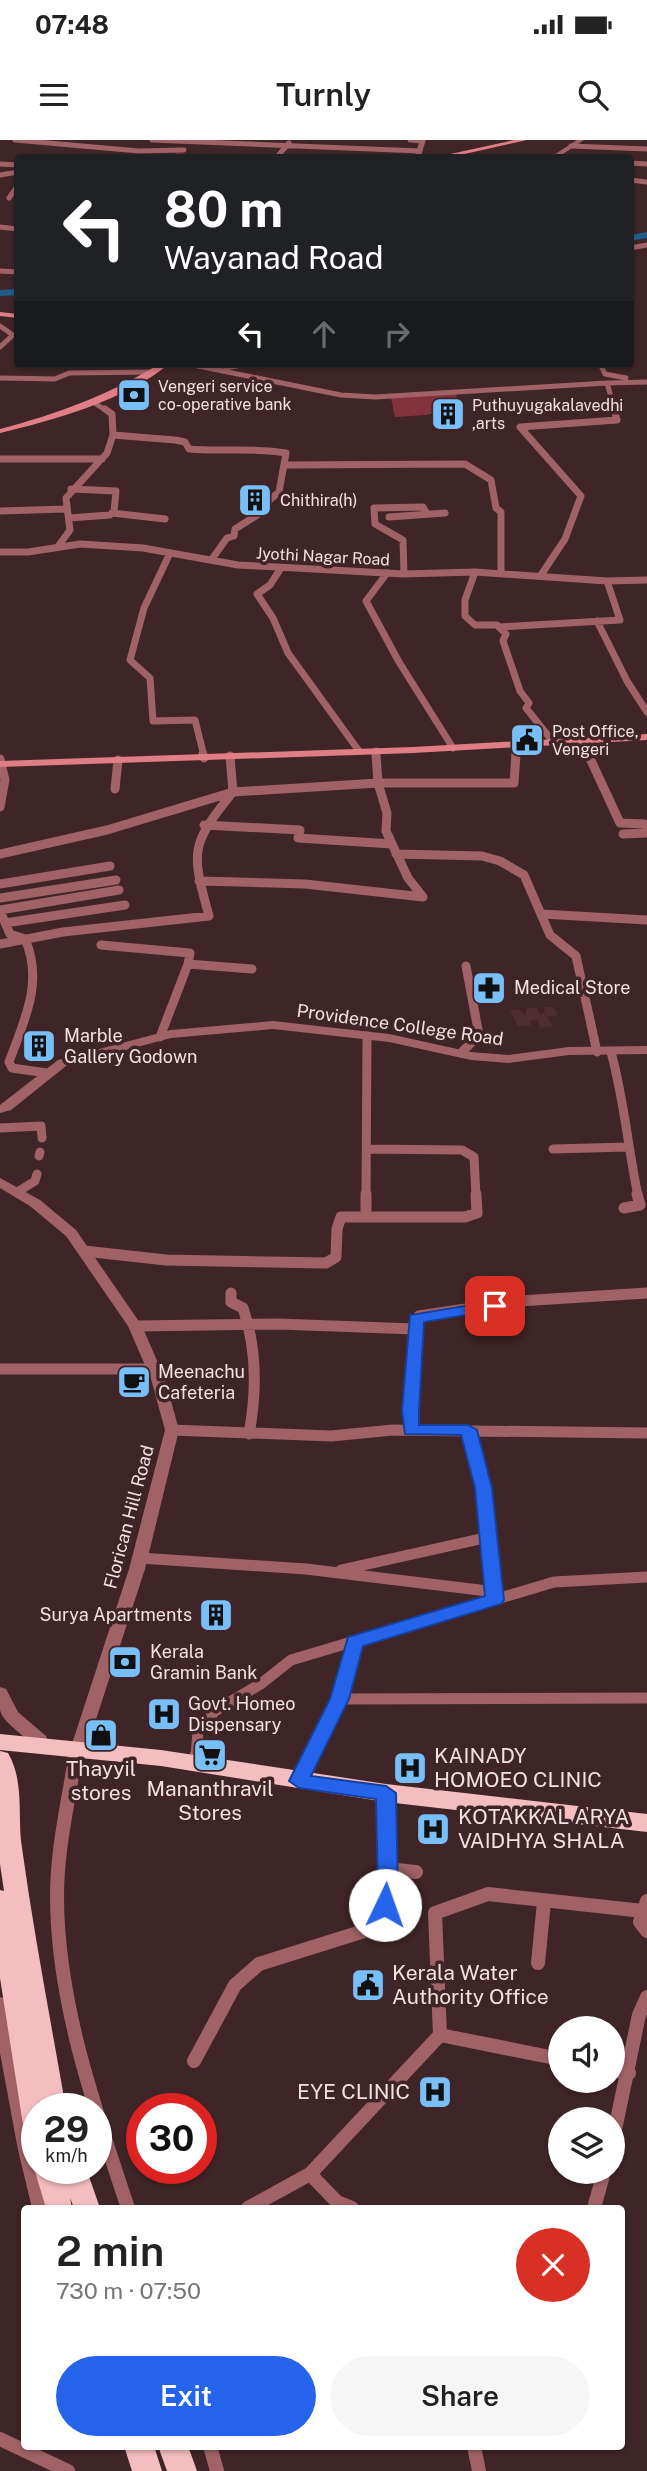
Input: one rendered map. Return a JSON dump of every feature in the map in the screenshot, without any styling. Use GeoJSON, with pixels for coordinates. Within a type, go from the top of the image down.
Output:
{"type":"FeatureCollection","features":[{"type":"Feature","properties":{"kind":"highway"},"geometry":{"type":"LineString","coordinates":[[0,1742],[160,1766],[187,1764],[386,1793],[647,1823]]}},
{"type":"Feature","properties":{"kind":"highway"},"geometry":{"type":"LineString","coordinates":[[50,2093],[9,1845],[1,1761],[76,1754]]}},
{"type":"Feature","properties":{"kind":"highway"},"geometry":{"type":"LineString","coordinates":[[0,1899],[31,2093]]}},
{"type":"Feature","properties":{"kind":"highway"},"geometry":{"type":"LineString","coordinates":[[52,2184],[58,2205]]}},
{"type":"Feature","properties":{"kind":"highway"},"geometry":{"type":"LineString","coordinates":[[78,2184],[86,2205]]}},
{"type":"Feature","properties":{"kind":"highway"},"geometry":{"type":"LineString","coordinates":[[140,2450],[147,2471]]}},
{"type":"Feature","properties":{"kind":"highway"},"geometry":{"type":"LineString","coordinates":[[174,2450],[182,2471]]}},
{"type":"Feature","properties":{"kind":"main road"},"geometry":{"type":"LineString","coordinates":[[455,154],[524,140]]}},
{"type":"Feature","properties":{"kind":"main road"},"geometry":{"type":"LineString","coordinates":[[0,431],[49,420],[96,404],[158,368]]}},
{"type":"Feature","properties":{"kind":"main road"},"geometry":{"type":"LineString","coordinates":[[0,762],[204,758],[647,737]]}},
{"type":"Feature","properties":{"kind":"street"},"geometry":{"type":"LineString","coordinates":[[15,140],[139,150],[184,150]]}},
{"type":"Feature","properties":{"kind":"street"},"geometry":{"type":"LineString","coordinates":[[152,140],[287,142],[419,154],[422,141],[410,140]]}},
{"type":"Feature","properties":{"kind":"street"},"geometry":{"type":"LineString","coordinates":[[558,154],[582,140]]}},
{"type":"Feature","properties":{"kind":"street"},"geometry":{"type":"LineString","coordinates":[[182,142],[184,150]]}},
{"type":"Feature","properties":{"kind":"street"},"geometry":{"type":"LineString","coordinates":[[571,146],[647,149]]}},
{"type":"Feature","properties":{"kind":"street"},"geometry":{"type":"LineString","coordinates":[[623,154],[625,149]]}},
{"type":"Feature","properties":{"kind":"street"},"geometry":{"type":"LineString","coordinates":[[134,154],[139,150]]}},
{"type":"Feature","properties":{"kind":"street"},"geometry":{"type":"LineString","coordinates":[[180,154],[184,150]]}},
{"type":"Feature","properties":{"kind":"street"},"geometry":{"type":"LineString","coordinates":[[9,198],[14,191]]}},
{"type":"Feature","properties":{"kind":"street"},"geometry":{"type":"LineString","coordinates":[[0,347],[14,336]]}},
{"type":"Feature","properties":{"kind":"street"},"geometry":{"type":"LineString","coordinates":[[214,368],[341,395],[375,397],[647,382]]}},
{"type":"Feature","properties":{"kind":"street"},"geometry":{"type":"LineString","coordinates":[[220,369],[225,368]]}},
{"type":"Feature","properties":{"kind":"street"},"geometry":{"type":"LineString","coordinates":[[602,368],[605,374],[636,379],[634,382]]}},
{"type":"Feature","properties":{"kind":"street"},"geometry":{"type":"LineString","coordinates":[[0,378],[55,379],[69,373],[152,372]]}},
{"type":"Feature","properties":{"kind":"street"},"geometry":{"type":"LineString","coordinates":[[541,575],[565,539],[581,496],[520,427],[617,420],[607,383]]}},
{"type":"Feature","properties":{"kind":"street"},"geometry":{"type":"LineString","coordinates":[[59,545],[69,530],[66,498],[71,489],[102,459],[113,435],[112,414],[96,404]]}},
{"type":"Feature","properties":{"kind":"street"},"geometry":{"type":"LineString","coordinates":[[113,435],[175,440],[185,442],[189,449],[206,452],[235,449],[286,453],[286,481],[275,500],[259,509],[262,512],[251,521],[235,529],[234,536],[227,538],[212,559]]}},
{"type":"Feature","properties":{"kind":"street"},"geometry":{"type":"LineString","coordinates":[[0,458],[102,459]]}},
{"type":"Feature","properties":{"kind":"street"},"geometry":{"type":"LineString","coordinates":[[285,465],[465,464],[473,467],[491,480],[496,508],[501,512],[501,573]]}},
{"type":"Feature","properties":{"kind":"street"},"geometry":{"type":"LineString","coordinates":[[71,489],[116,491],[112,513]]}},
{"type":"Feature","properties":{"kind":"street"},"geometry":{"type":"LineString","coordinates":[[404,574],[403,540],[376,524],[374,508],[423,507],[427,514]]}},
{"type":"Feature","properties":{"kind":"street"},"geometry":{"type":"LineString","coordinates":[[0,511],[66,509]]}},
{"type":"Feature","properties":{"kind":"street"},"geometry":{"type":"LineString","coordinates":[[69,518],[112,513],[165,519]]}},
{"type":"Feature","properties":{"kind":"street"},"geometry":{"type":"LineString","coordinates":[[389,517],[444,513]]}},
{"type":"Feature","properties":{"kind":"street","name":"Jyothi Nagar Road"},"geometry":{"type":"LineString","coordinates":[[0,552],[28,552],[59,545],[143,548],[281,568],[404,574],[475,572],[607,581],[647,580]]}},
{"type":"Feature","properties":{"kind":"street"},"geometry":{"type":"LineString","coordinates":[[170,553],[144,608],[130,660],[150,678],[153,721],[195,720],[204,758]]}},
{"type":"Feature","properties":{"kind":"street"},"geometry":{"type":"LineString","coordinates":[[281,568],[270,585],[257,594],[273,618],[288,653],[359,751]]}},
{"type":"Feature","properties":{"kind":"street"},"geometry":{"type":"LineString","coordinates":[[475,572],[465,600],[465,616],[475,625],[499,627],[620,621],[607,581]]}},
{"type":"Feature","properties":{"kind":"street"},"geometry":{"type":"LineString","coordinates":[[387,573],[366,601],[399,662],[453,748]]}},
{"type":"Feature","properties":{"kind":"street"},"geometry":{"type":"LineString","coordinates":[[597,621],[626,681],[647,712]]}},
{"type":"Feature","properties":{"kind":"street"},"geometry":{"type":"LineString","coordinates":[[499,627],[506,634],[503,641],[513,676],[529,703],[526,708],[554,743]]}},
{"type":"Feature","properties":{"kind":"street"},"geometry":{"type":"LineString","coordinates":[[582,741],[620,822],[645,824],[647,831],[623,834]]}},
{"type":"Feature","properties":{"kind":"street"},"geometry":{"type":"LineString","coordinates":[[0,854],[107,830],[233,792],[378,783],[514,783],[516,745]]}},
{"type":"Feature","properties":{"kind":"street"},"geometry":{"type":"LineString","coordinates":[[199,881],[305,884],[424,897],[408,878],[386,831],[387,813],[378,783],[376,751]]}},
{"type":"Feature","properties":{"kind":"street"},"geometry":{"type":"LineString","coordinates":[[0,944],[209,916],[193,853],[204,825],[233,792],[230,756]]}},
{"type":"Feature","properties":{"kind":"street"},"geometry":{"type":"LineString","coordinates":[[115,789],[118,760]]}},
{"type":"Feature","properties":{"kind":"street"},"geometry":{"type":"LineString","coordinates":[[0,762],[5,780],[0,807]]}},
{"type":"Feature","properties":{"kind":"street"},"geometry":{"type":"LineString","coordinates":[[204,825],[300,830],[298,838],[392,844]]}},
{"type":"Feature","properties":{"kind":"street"},"geometry":{"type":"LineString","coordinates":[[396,854],[482,856],[500,861],[524,874],[550,935],[576,956],[604,1052],[622,1093],[628,1147],[640,1205],[624,1208]]}},
{"type":"Feature","properties":{"kind":"street"},"geometry":{"type":"LineString","coordinates":[[0,884],[110,866]]}},
{"type":"Feature","properties":{"kind":"street"},"geometry":{"type":"LineString","coordinates":[[0,898],[116,880]]}},
{"type":"Feature","properties":{"kind":"street"},"geometry":{"type":"LineString","coordinates":[[47,1073],[12,1068],[9,1062],[35,979],[36,964],[25,939],[10,934],[0,911],[119,890]]}},
{"type":"Feature","properties":{"kind":"street"},"geometry":{"type":"LineString","coordinates":[[5,923],[125,905]]}},
{"type":"Feature","properties":{"kind":"street"},"geometry":{"type":"LineString","coordinates":[[542,914],[647,920]]}},
{"type":"Feature","properties":{"kind":"street"},"geometry":{"type":"LineString","coordinates":[[101,945],[190,953],[160,1037]]}},
{"type":"Feature","properties":{"kind":"street"},"geometry":{"type":"LineString","coordinates":[[188,964],[252,969]]}},
{"type":"Feature","properties":{"kind":"street"},"geometry":{"type":"LineString","coordinates":[[461,1054],[479,1035],[467,967]]}},
{"type":"Feature","properties":{"kind":"street","name":"Providence College Road"},"geometry":{"type":"LineString","coordinates":[[0,1109],[7,1107],[62,1063],[90,1054],[160,1037],[272,1025],[367,1035],[461,1054],[508,1059],[569,1051],[647,1050]]}},
{"type":"Feature","properties":{"kind":"street"},"geometry":{"type":"LineString","coordinates":[[366,1215],[367,1035]]}},
{"type":"Feature","properties":{"kind":"street"},"geometry":{"type":"LineString","coordinates":[[0,1128],[41,1126],[42,1138]]}},
{"type":"Feature","properties":{"kind":"street"},"geometry":{"type":"LineString","coordinates":[[553,1149],[628,1147]]}},
{"type":"Feature","properties":{"kind":"street"},"geometry":{"type":"LineString","coordinates":[[84,1251],[166,1260],[326,1263],[336,1256],[337,1229],[341,1217],[465,1217],[477,1213],[474,1157],[470,1153],[462,1150],[367,1149]]}},
{"type":"Feature","properties":{"kind":"street"},"geometry":{"type":"LineString","coordinates":[[19,1192],[35,1181],[37,1174]]}},
{"type":"Feature","properties":{"kind":"street","name":"Florican Hill Road"},"geometry":{"type":"LineString","coordinates":[[0,1182],[19,1192],[71,1233],[84,1251],[135,1326],[154,1368],[172,1430],[140,1558],[76,1754]]}},
{"type":"Feature","properties":{"kind":"street"},"geometry":{"type":"LineString","coordinates":[[231,1293],[231,1302],[243,1308],[250,1325],[253,1414],[248,1434]]}},
{"type":"Feature","properties":{"kind":"street"},"geometry":{"type":"LineString","coordinates":[[411,1430],[416,1318],[519,1301],[647,1293]]}},
{"type":"Feature","properties":{"kind":"street"},"geometry":{"type":"LineString","coordinates":[[135,1326],[250,1325],[415,1329]]}},
{"type":"Feature","properties":{"kind":"street"},"geometry":{"type":"LineString","coordinates":[[0,1369],[154,1368]]}},
{"type":"Feature","properties":{"kind":"street"},"geometry":{"type":"LineString","coordinates":[[172,1430],[331,1436],[411,1430],[647,1433]]}},
{"type":"Feature","properties":{"kind":"street"},"geometry":{"type":"LineString","coordinates":[[468,1430],[484,1488],[495,1596]]}},
{"type":"Feature","properties":{"kind":"street"},"geometry":{"type":"LineString","coordinates":[[332,1572],[489,1536]]}},
{"type":"Feature","properties":{"kind":"street"},"geometry":{"type":"LineString","coordinates":[[140,1558],[332,1572],[495,1596]]}},
{"type":"Feature","properties":{"kind":"street"},"geometry":{"type":"LineString","coordinates":[[187,1764],[198,1731],[215,1711],[262,1683],[291,1660],[495,1596],[554,1581],[647,1577]]}},
{"type":"Feature","properties":{"kind":"street"},"geometry":{"type":"LineString","coordinates":[[299,1781],[340,1699],[355,1642]]}},
{"type":"Feature","properties":{"kind":"street"},"geometry":{"type":"LineString","coordinates":[[0,1693],[11,1716],[40,1740],[38,1746]]}},
{"type":"Feature","properties":{"kind":"street"},"geometry":{"type":"LineString","coordinates":[[340,1699],[647,1698]]}},
{"type":"Feature","properties":{"kind":"street"},"geometry":{"type":"LineString","coordinates":[[76,1754],[58,1875],[58,1917],[75,2025],[112,2162],[127,2205]]}},
{"type":"Feature","properties":{"kind":"street"},"geometry":{"type":"LineString","coordinates":[[194,2061],[235,1985],[259,1964],[377,1927],[382,1919],[388,1893],[386,1793]]}},
{"type":"Feature","properties":{"kind":"street"},"geometry":{"type":"LineString","coordinates":[[387,1869],[416,1872]]}},
{"type":"Feature","properties":{"kind":"street"},"geometry":{"type":"LineString","coordinates":[[253,2205],[310,2174],[440,2035],[435,1913],[488,1894],[544,1902],[645,1906],[640,1922],[647,1931]]}},
{"type":"Feature","properties":{"kind":"street"},"geometry":{"type":"LineString","coordinates":[[538,1963],[544,1902]]}},
{"type":"Feature","properties":{"kind":"street"},"geometry":{"type":"LineString","coordinates":[[621,2107],[639,2015],[647,1997]]}},
{"type":"Feature","properties":{"kind":"street"},"geometry":{"type":"LineString","coordinates":[[0,2004],[41,2205]]}},
{"type":"Feature","properties":{"kind":"street"},"geometry":{"type":"LineString","coordinates":[[440,2035],[548,2057]]}},
{"type":"Feature","properties":{"kind":"street"},"geometry":{"type":"LineString","coordinates":[[625,2072],[629,2073]]}},
{"type":"Feature","properties":{"kind":"street"},"geometry":{"type":"LineString","coordinates":[[310,2174],[337,2202],[344,2205]]}},
{"type":"Feature","properties":{"kind":"street"},"geometry":{"type":"LineString","coordinates":[[595,2205],[601,2184]]}},
{"type":"Feature","properties":{"kind":"street"},"geometry":{"type":"LineString","coordinates":[[0,2439],[21,2449]]}},
{"type":"Feature","properties":{"kind":"street"},"geometry":{"type":"LineString","coordinates":[[23,2450],[68,2471]]}},
{"type":"Feature","properties":{"kind":"street"},"geometry":{"type":"LineString","coordinates":[[211,2450],[217,2471]]}},
{"type":"Feature","properties":{"kind":"street"},"geometry":{"type":"LineString","coordinates":[[475,2450],[479,2471]]}},
{"type":"Feature","properties":{"kind":"shaded area"},"geometry":{"type":"Polygon","coordinates":[[[457,393],[454,409],[426,415],[395,417],[391,398],[457,393]]]}},
{"type":"Feature","properties":{"kind":"shaded area"},"geometry":{"type":"Polygon","coordinates":[[[544,1007],[553,1007],[558,1015],[547,1017],[553,1026],[540,1028],[538,1020],[530,1021],[531,1025],[518,1026],[510,1010],[519,1009],[525,1015],[527,1008],[537,1008],[540,1015],[545,1011],[544,1007]]]}},
{"type":"Feature","properties":{"kind":"waterway"},"geometry":{"type":"LineString","coordinates":[[634,237],[647,235]]}},
{"type":"Feature","properties":{"kind":"waterway"},"geometry":{"type":"LineString","coordinates":[[0,293],[14,292]]}},
{"type":"Feature","properties":{"kind":"place","name":"Vengeri service co-operative bank"},"geometry":{"type":"Point","coordinates":[134,395]}},
{"type":"Feature","properties":{"kind":"place","name":"Puthuyugakalavedhi ,arts"},"geometry":{"type":"Point","coordinates":[448,414]}},
{"type":"Feature","properties":{"kind":"place","name":"Chithira(h)"},"geometry":{"type":"Point","coordinates":[255,500]}},
{"type":"Feature","properties":{"kind":"place","name":"Post Office, Vengeri"},"geometry":{"type":"Point","coordinates":[527,740]}},
{"type":"Feature","properties":{"kind":"place","name":"Medical Store"},"geometry":{"type":"Point","coordinates":[489,988]}},
{"type":"Feature","properties":{"kind":"place","name":"Marble Gallery Godown"},"geometry":{"type":"Point","coordinates":[39,1046]}},
{"type":"Feature","properties":{"kind":"place","name":"Meenachu Cafeteria"},"geometry":{"type":"Point","coordinates":[134,1382]}},
{"type":"Feature","properties":{"kind":"place","name":"Surya Apartments"},"geometry":{"type":"Point","coordinates":[216,1615]}},
{"type":"Feature","properties":{"kind":"place","name":"Kerala Gramin Bank"},"geometry":{"type":"Point","coordinates":[125,1662]}},
{"type":"Feature","properties":{"kind":"place","name":"Govt. Homeo Dispensary"},"geometry":{"type":"Point","coordinates":[164,1714]}},
{"type":"Feature","properties":{"kind":"place","name":"Thayyil stores"},"geometry":{"type":"Point","coordinates":[101,1735]}},
{"type":"Feature","properties":{"kind":"place","name":"Mananthravil Stores"},"geometry":{"type":"Point","coordinates":[210,1755]}},
{"type":"Feature","properties":{"kind":"place","name":"KAINADY HOMOEO CLINIC"},"geometry":{"type":"Point","coordinates":[410,1768]}},
{"type":"Feature","properties":{"kind":"place","name":"KOTAKKAL ARYA VAIDHYA SHALA"},"geometry":{"type":"Point","coordinates":[433,1829]}},
{"type":"Feature","properties":{"kind":"place","name":"Kerala Water Authority Office"},"geometry":{"type":"Point","coordinates":[368,1985]}},
{"type":"Feature","properties":{"kind":"place","name":"EYE CLINIC"},"geometry":{"type":"Point","coordinates":[435,2092]}},
{"type":"Feature","properties":{"kind":"route"},"geometry":{"type":"LineString","coordinates":[[385,1905],[388,1893],[386,1793],[299,1781],[340,1699],[355,1642],[495,1600],[484,1488],[468,1430],[411,1430],[410,1411],[416,1318],[495,1306]]}}]}
